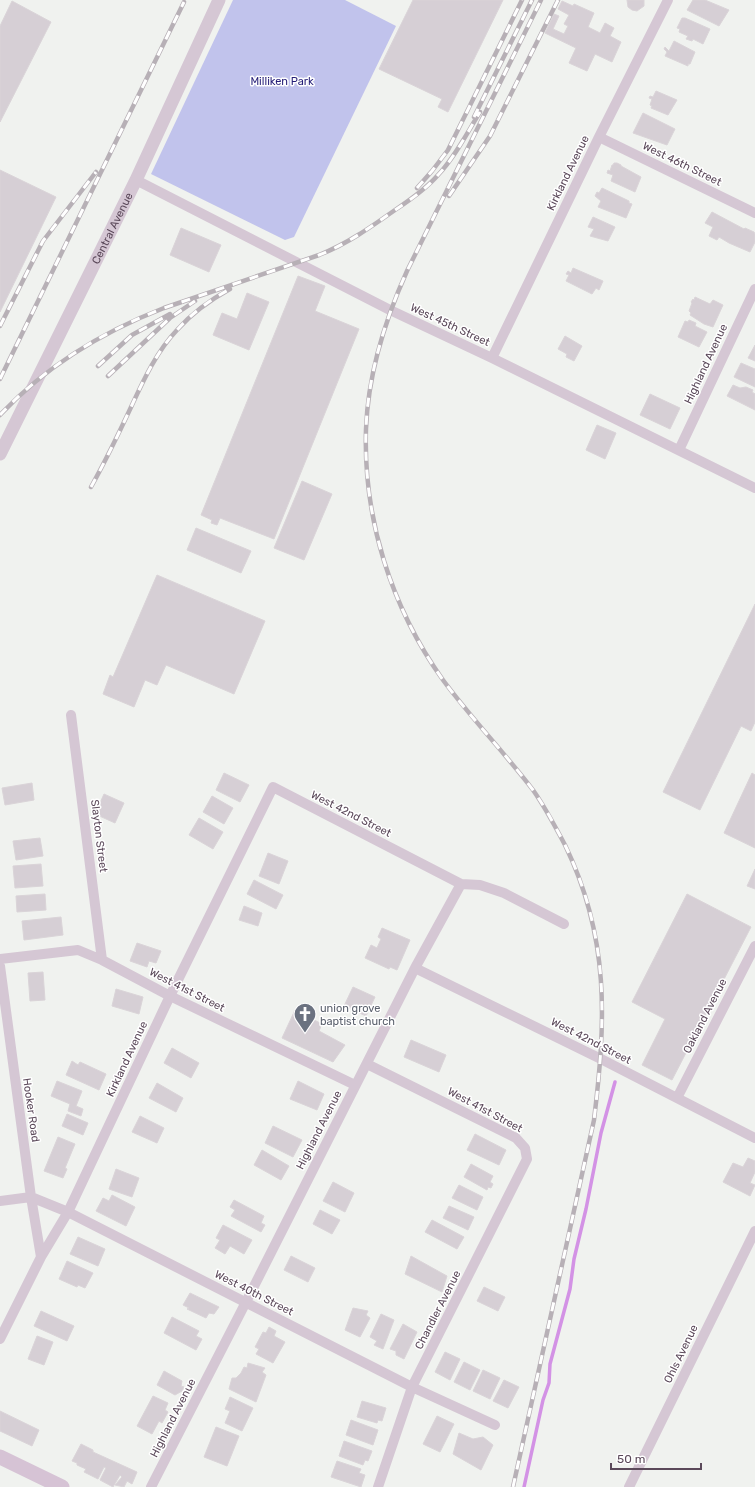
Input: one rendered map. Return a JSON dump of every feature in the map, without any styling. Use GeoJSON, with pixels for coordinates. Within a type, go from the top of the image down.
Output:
{"type":"FeatureCollection","features":[{"type":"Feature","properties":{"kind":"main road"},"geometry":{"type":"LineString","coordinates":[[0,1457],[62,1487]]}},
{"type":"Feature","properties":{"kind":"street","name":"Central Avenue"},"geometry":{"type":"LineString","coordinates":[[0,454],[136,180],[219,0]]}},
{"type":"Feature","properties":{"kind":"street","name":"Kirkland Avenue"},"geometry":{"type":"LineString","coordinates":[[492,358],[598,137],[668,0]]}},
{"type":"Feature","properties":{"kind":"street","name":"West 46th Street"},"geometry":{"type":"LineString","coordinates":[[598,137],[755,213]]}},
{"type":"Feature","properties":{"kind":"street","name":"West 45th Street"},"geometry":{"type":"LineString","coordinates":[[136,180],[390,310],[492,358],[755,488]]}},
{"type":"Feature","properties":{"kind":"street","name":"Highland Avenue"},"geometry":{"type":"LineString","coordinates":[[678,450],[755,289]]}},
{"type":"Feature","properties":{"kind":"street","name":"Slayton Street"},"geometry":{"type":"LineString","coordinates":[[71,715],[102,960]]}},
{"type":"Feature","properties":{"kind":"street","name":"Kirkland Avenue"},"geometry":{"type":"LineString","coordinates":[[0,1339],[41,1258],[68,1212],[170,996],[273,787]]}},
{"type":"Feature","properties":{"kind":"street","name":"West 42nd Street"},"geometry":{"type":"LineString","coordinates":[[273,787],[461,884]]}},
{"type":"Feature","properties":{"kind":"street","name":"Highland Avenue"},"geometry":{"type":"LineString","coordinates":[[151,1487],[415,968],[461,884]]}},
{"type":"Feature","properties":{"kind":"street"},"geometry":{"type":"LineString","coordinates":[[461,884],[480,885],[504,893],[564,924]]}},
{"type":"Feature","properties":{"kind":"street","name":"Oakland Avenue"},"geometry":{"type":"LineString","coordinates":[[677,1098],[755,946]]}},
{"type":"Feature","properties":{"kind":"street","name":"West 41st Street"},"geometry":{"type":"LineString","coordinates":[[0,959],[78,950],[102,960],[170,996],[355,1085]]}},
{"type":"Feature","properties":{"kind":"street","name":"Hooker Road"},"geometry":{"type":"LineString","coordinates":[[0,966],[31,1197],[41,1258]]}},
{"type":"Feature","properties":{"kind":"street","name":"West 42nd Street"},"geometry":{"type":"LineString","coordinates":[[415,968],[755,1138]]}},
{"type":"Feature","properties":{"kind":"street","name":"West 41st Street"},"geometry":{"type":"LineString","coordinates":[[367,1064],[516,1138],[525,1148]]}},
{"type":"Feature","properties":{"kind":"street","name":"Chandler Avenue"},"geometry":{"type":"LineString","coordinates":[[378,1487],[412,1387],[527,1159],[525,1148]]}},
{"type":"Feature","properties":{"kind":"street","name":"West 40th Street"},"geometry":{"type":"LineString","coordinates":[[0,1201],[31,1197],[68,1212],[412,1387],[494,1425]]}},
{"type":"Feature","properties":{"kind":"street","name":"Ohls Avenue"},"geometry":{"type":"LineString","coordinates":[[629,1487],[755,1231]]}},
{"type":"Feature","properties":{"kind":"green space","name":"Milliken Park"},"geometry":{"type":"Polygon","coordinates":[[[233,0],[345,0],[396,26],[294,237],[285,240],[151,174],[233,0]]]}},
{"type":"Feature","properties":{"kind":"building"},"geometry":{"type":"Polygon","coordinates":[[[413,0],[503,0],[448,112],[438,107],[442,99],[379,69],[413,0]]]}},
{"type":"Feature","properties":{"kind":"building"},"geometry":{"type":"Polygon","coordinates":[[[627,0],[644,0],[644,6],[637,11],[632,10],[628,7],[627,0]]]}},
{"type":"Feature","properties":{"kind":"building"},"geometry":{"type":"Polygon","coordinates":[[[693,0],[705,0],[729,10],[719,26],[687,10],[693,0]]]}},
{"type":"Feature","properties":{"kind":"building"},"geometry":{"type":"Polygon","coordinates":[[[12,1],[51,22],[0,122],[0,26],[12,1]]]}},
{"type":"Feature","properties":{"kind":"building"},"geometry":{"type":"Polygon","coordinates":[[[562,1],[573,6],[574,4],[594,13],[588,27],[600,33],[605,23],[614,28],[610,36],[621,42],[612,62],[595,54],[587,71],[569,63],[576,48],[545,33],[554,14],[559,16],[553,29],[564,34],[568,26],[564,24],[569,15],[558,9],[562,1]]]}},
{"type":"Feature","properties":{"kind":"building"},"geometry":{"type":"Polygon","coordinates":[[[682,18],[710,29],[703,44],[693,39],[692,41],[686,39],[688,36],[679,32],[680,29],[677,28],[682,18]]]}},
{"type":"Feature","properties":{"kind":"building"},"geometry":{"type":"Polygon","coordinates":[[[674,41],[695,52],[688,66],[665,56],[667,52],[664,49],[665,47],[669,51],[674,41]]]}},
{"type":"Feature","properties":{"kind":"building"},"geometry":{"type":"Polygon","coordinates":[[[656,91],[677,100],[668,115],[651,108],[652,106],[650,105],[652,99],[649,98],[650,96],[653,97],[656,91]]]}},
{"type":"Feature","properties":{"kind":"building"},"geometry":{"type":"Polygon","coordinates":[[[643,113],[675,129],[667,145],[633,133],[643,113]]]}},
{"type":"Feature","properties":{"kind":"building"},"geometry":{"type":"Polygon","coordinates":[[[614,163],[621,165],[641,177],[635,192],[611,181],[613,175],[607,173],[608,170],[610,171],[614,163]]]}},
{"type":"Feature","properties":{"kind":"building"},"geometry":{"type":"Polygon","coordinates":[[[0,170],[56,197],[0,312],[0,170]]]}},
{"type":"Feature","properties":{"kind":"building"},"geometry":{"type":"Polygon","coordinates":[[[602,188],[629,201],[629,203],[632,204],[626,218],[598,207],[601,201],[595,196],[602,188]]]}},
{"type":"Feature","properties":{"kind":"building"},"geometry":{"type":"Polygon","coordinates":[[[712,212],[744,229],[745,228],[754,232],[755,242],[750,252],[719,237],[717,240],[709,236],[713,227],[705,223],[712,212]]]}},
{"type":"Feature","properties":{"kind":"building"},"geometry":{"type":"Polygon","coordinates":[[[593,217],[615,227],[608,241],[590,236],[594,229],[588,227],[593,217]]]}},
{"type":"Feature","properties":{"kind":"building"},"geometry":{"type":"Polygon","coordinates":[[[181,228],[221,245],[209,272],[170,255],[181,228]]]}},
{"type":"Feature","properties":{"kind":"building"},"geometry":{"type":"Polygon","coordinates":[[[573,268],[603,281],[599,290],[596,288],[592,294],[566,281],[569,275],[566,274],[568,271],[571,273],[573,268]]]}},
{"type":"Feature","properties":{"kind":"building"},"geometry":{"type":"Polygon","coordinates":[[[298,276],[325,286],[315,311],[359,329],[274,539],[220,518],[217,525],[211,523],[212,520],[201,515],[298,276]]]}},
{"type":"Feature","properties":{"kind":"building"},"geometry":{"type":"Polygon","coordinates":[[[247,293],[269,302],[249,350],[213,335],[222,313],[237,319],[247,293]]]}},
{"type":"Feature","properties":{"kind":"building"},"geometry":{"type":"Polygon","coordinates":[[[695,297],[710,304],[713,300],[723,305],[713,327],[704,324],[690,315],[691,313],[689,311],[691,302],[695,297]]]}},
{"type":"Feature","properties":{"kind":"building"},"geometry":{"type":"Polygon","coordinates":[[[689,320],[696,323],[695,326],[707,332],[699,347],[678,337],[685,321],[688,322],[689,320]]]}},
{"type":"Feature","properties":{"kind":"building"},"geometry":{"type":"Polygon","coordinates":[[[565,336],[582,346],[574,361],[566,357],[567,354],[558,349],[565,336]]]}},
{"type":"Feature","properties":{"kind":"building"},"geometry":{"type":"Polygon","coordinates":[[[755,345],[755,361],[748,358],[755,345]]]}},
{"type":"Feature","properties":{"kind":"building"},"geometry":{"type":"Polygon","coordinates":[[[741,363],[755,369],[755,387],[734,377],[741,363]]]}},
{"type":"Feature","properties":{"kind":"building"},"geometry":{"type":"Polygon","coordinates":[[[733,385],[740,388],[746,387],[753,390],[752,392],[755,394],[755,410],[727,396],[733,385]]]}},
{"type":"Feature","properties":{"kind":"building"},"geometry":{"type":"Polygon","coordinates":[[[650,394],[680,408],[670,429],[640,415],[650,394]]]}},
{"type":"Feature","properties":{"kind":"building"},"geometry":{"type":"Polygon","coordinates":[[[597,425],[616,433],[605,459],[586,450],[597,425]]]}},
{"type":"Feature","properties":{"kind":"building"},"geometry":{"type":"Polygon","coordinates":[[[302,481],[332,494],[304,560],[274,548],[302,481]]]}},
{"type":"Feature","properties":{"kind":"building"},"geometry":{"type":"Polygon","coordinates":[[[196,528],[251,551],[241,573],[187,550],[196,528]]]}},
{"type":"Feature","properties":{"kind":"building"},"geometry":{"type":"Polygon","coordinates":[[[157,575],[265,621],[234,694],[166,665],[157,685],[145,680],[134,707],[103,694],[110,675],[113,677],[157,575]]]}},
{"type":"Feature","properties":{"kind":"building"},"geometry":{"type":"Polygon","coordinates":[[[755,604],[755,722],[751,731],[741,726],[700,810],[663,792],[755,604]]]}},
{"type":"Feature","properties":{"kind":"building"},"geometry":{"type":"Polygon","coordinates":[[[224,773],[249,785],[240,802],[216,790],[224,773]]]}},
{"type":"Feature","properties":{"kind":"building"},"geometry":{"type":"Polygon","coordinates":[[[752,773],[755,775],[755,848],[724,833],[752,773]]]}},
{"type":"Feature","properties":{"kind":"building"},"geometry":{"type":"Polygon","coordinates":[[[32,783],[34,800],[5,805],[2,788],[32,783]]]}},
{"type":"Feature","properties":{"kind":"building"},"geometry":{"type":"Polygon","coordinates":[[[104,794],[124,803],[115,823],[95,814],[104,794]]]}},
{"type":"Feature","properties":{"kind":"building"},"geometry":{"type":"Polygon","coordinates":[[[212,796],[233,808],[224,824],[203,812],[212,796]]]}},
{"type":"Feature","properties":{"kind":"building"},"geometry":{"type":"Polygon","coordinates":[[[199,818],[223,832],[213,849],[189,835],[199,818]]]}},
{"type":"Feature","properties":{"kind":"building"},"geometry":{"type":"Polygon","coordinates":[[[40,838],[43,856],[16,860],[13,841],[40,838]]]}},
{"type":"Feature","properties":{"kind":"building"},"geometry":{"type":"Polygon","coordinates":[[[268,853],[288,861],[279,884],[259,876],[268,853]]]}},
{"type":"Feature","properties":{"kind":"building"},"geometry":{"type":"Polygon","coordinates":[[[41,864],[43,886],[15,888],[13,866],[41,864]]]}},
{"type":"Feature","properties":{"kind":"building"},"geometry":{"type":"Polygon","coordinates":[[[755,869],[755,889],[747,886],[755,869]]]}},
{"type":"Feature","properties":{"kind":"building"},"geometry":{"type":"Polygon","coordinates":[[[254,880],[283,895],[276,909],[247,894],[254,880]]]}},
{"type":"Feature","properties":{"kind":"building"},"geometry":{"type":"Polygon","coordinates":[[[45,894],[46,910],[17,912],[16,896],[45,894]]]}},
{"type":"Feature","properties":{"kind":"building"},"geometry":{"type":"Polygon","coordinates":[[[687,894],[751,927],[672,1080],[642,1065],[665,1019],[632,1002],[687,894]]]}},
{"type":"Feature","properties":{"kind":"building"},"geometry":{"type":"Polygon","coordinates":[[[244,906],[262,913],[258,926],[239,920],[244,906]]]}},
{"type":"Feature","properties":{"kind":"building"},"geometry":{"type":"Polygon","coordinates":[[[61,917],[63,935],[24,940],[22,921],[61,917]]]}},
{"type":"Feature","properties":{"kind":"building"},"geometry":{"type":"Polygon","coordinates":[[[382,928],[410,940],[397,970],[390,967],[389,969],[365,958],[371,945],[377,948],[381,939],[378,937],[382,928]]]}},
{"type":"Feature","properties":{"kind":"building"},"geometry":{"type":"Polygon","coordinates":[[[137,943],[161,951],[156,963],[149,961],[147,967],[130,961],[137,943]]]}},
{"type":"Feature","properties":{"kind":"building"},"geometry":{"type":"Polygon","coordinates":[[[43,972],[45,1000],[30,1001],[28,973],[43,972]]]}},
{"type":"Feature","properties":{"kind":"building"},"geometry":{"type":"Polygon","coordinates":[[[353,987],[375,997],[366,1016],[344,1006],[353,987]]]}},
{"type":"Feature","properties":{"kind":"building"},"geometry":{"type":"Polygon","coordinates":[[[116,989],[143,997],[139,1014],[112,1006],[116,989]]]}},
{"type":"Feature","properties":{"kind":"building","name":"union grove baptist church"},"geometry":{"type":"Polygon","coordinates":[[[295,1010],[322,1024],[319,1031],[345,1045],[333,1062],[282,1038],[295,1010]]]}},
{"type":"Feature","properties":{"kind":"building"},"geometry":{"type":"Polygon","coordinates":[[[411,1040],[446,1055],[439,1072],[404,1057],[411,1040]]]}},
{"type":"Feature","properties":{"kind":"building"},"geometry":{"type":"Polygon","coordinates":[[[172,1048],[199,1063],[191,1078],[164,1063],[172,1048]]]}},
{"type":"Feature","properties":{"kind":"building"},"geometry":{"type":"Polygon","coordinates":[[[72,1061],[78,1065],[80,1062],[106,1074],[99,1090],[66,1075],[72,1061]]]}},
{"type":"Feature","properties":{"kind":"building"},"geometry":{"type":"Polygon","coordinates":[[[57,1081],[82,1091],[76,1106],[83,1109],[81,1116],[68,1111],[70,1104],[51,1096],[57,1081]]]}},
{"type":"Feature","properties":{"kind":"building"},"geometry":{"type":"Polygon","coordinates":[[[298,1081],[324,1094],[317,1110],[290,1099],[298,1081]]]}},
{"type":"Feature","properties":{"kind":"building"},"geometry":{"type":"Polygon","coordinates":[[[157,1083],[183,1098],[176,1112],[149,1098],[157,1083]]]}},
{"type":"Feature","properties":{"kind":"building"},"geometry":{"type":"Polygon","coordinates":[[[67,1114],[88,1123],[83,1135],[62,1126],[67,1114]]]}},
{"type":"Feature","properties":{"kind":"building"},"geometry":{"type":"Polygon","coordinates":[[[140,1116],[164,1128],[157,1143],[132,1132],[140,1116]]]}},
{"type":"Feature","properties":{"kind":"building"},"geometry":{"type":"Polygon","coordinates":[[[273,1126],[302,1140],[293,1157],[265,1143],[273,1126]]]}},
{"type":"Feature","properties":{"kind":"building"},"geometry":{"type":"Polygon","coordinates":[[[475,1134],[506,1150],[499,1165],[467,1150],[475,1134]]]}},
{"type":"Feature","properties":{"kind":"building"},"geometry":{"type":"Polygon","coordinates":[[[58,1137],[75,1144],[65,1168],[67,1169],[63,1178],[44,1171],[58,1137]]]}},
{"type":"Feature","properties":{"kind":"building"},"geometry":{"type":"Polygon","coordinates":[[[262,1150],[289,1166],[281,1180],[254,1165],[262,1150]]]}},
{"type":"Feature","properties":{"kind":"building"},"geometry":{"type":"Polygon","coordinates":[[[748,1158],[755,1161],[755,1172],[750,1183],[755,1185],[750,1196],[723,1182],[733,1163],[743,1167],[748,1158]]]}},
{"type":"Feature","properties":{"kind":"building"},"geometry":{"type":"Polygon","coordinates":[[[471,1164],[493,1176],[490,1182],[493,1184],[491,1188],[488,1187],[487,1190],[464,1177],[471,1164]]]}},
{"type":"Feature","properties":{"kind":"building"},"geometry":{"type":"Polygon","coordinates":[[[116,1169],[139,1178],[132,1197],[109,1189],[116,1169]]]}},
{"type":"Feature","properties":{"kind":"building"},"geometry":{"type":"Polygon","coordinates":[[[333,1182],[354,1193],[345,1212],[323,1201],[333,1182]]]}},
{"type":"Feature","properties":{"kind":"building"},"geometry":{"type":"Polygon","coordinates":[[[459,1185],[483,1197],[477,1210],[452,1198],[459,1185]]]}},
{"type":"Feature","properties":{"kind":"building"},"geometry":{"type":"Polygon","coordinates":[[[112,1195],[135,1207],[126,1226],[96,1211],[103,1198],[109,1201],[112,1195]]]}},
{"type":"Feature","properties":{"kind":"building"},"geometry":{"type":"Polygon","coordinates":[[[234,1200],[264,1216],[261,1223],[265,1225],[261,1232],[231,1216],[235,1210],[230,1207],[234,1200]]]}},
{"type":"Feature","properties":{"kind":"building"},"geometry":{"type":"Polygon","coordinates":[[[449,1206],[474,1217],[468,1230],[443,1218],[449,1206]]]}},
{"type":"Feature","properties":{"kind":"building"},"geometry":{"type":"Polygon","coordinates":[[[320,1210],[340,1220],[332,1234],[313,1224],[320,1210]]]}},
{"type":"Feature","properties":{"kind":"building"},"geometry":{"type":"Polygon","coordinates":[[[432,1220],[464,1237],[457,1249],[425,1232],[432,1220]]]}},
{"type":"Feature","properties":{"kind":"building"},"geometry":{"type":"Polygon","coordinates":[[[223,1225],[252,1240],[244,1254],[230,1246],[225,1254],[215,1248],[220,1240],[216,1238],[223,1225]]]}},
{"type":"Feature","properties":{"kind":"building"},"geometry":{"type":"Polygon","coordinates":[[[78,1237],[105,1249],[98,1266],[70,1254],[78,1237]]]}},
{"type":"Feature","properties":{"kind":"building"},"geometry":{"type":"Polygon","coordinates":[[[291,1256],[315,1268],[308,1282],[284,1270],[291,1256]]]}},
{"type":"Feature","properties":{"kind":"building"},"geometry":{"type":"Polygon","coordinates":[[[411,1256],[447,1276],[442,1292],[405,1274],[411,1256]]]}},
{"type":"Feature","properties":{"kind":"building"},"geometry":{"type":"Polygon","coordinates":[[[67,1261],[93,1273],[85,1288],[78,1285],[77,1287],[59,1279],[67,1261]]]}},
{"type":"Feature","properties":{"kind":"building"},"geometry":{"type":"Polygon","coordinates":[[[484,1287],[505,1297],[498,1311],[477,1301],[484,1287]]]}},
{"type":"Feature","properties":{"kind":"building"},"geometry":{"type":"Polygon","coordinates":[[[190,1293],[219,1307],[214,1314],[209,1313],[206,1318],[187,1309],[189,1308],[183,1305],[190,1293]]]}},
{"type":"Feature","properties":{"kind":"building"},"geometry":{"type":"Polygon","coordinates":[[[353,1308],[368,1311],[366,1315],[370,1318],[360,1337],[345,1330],[353,1308]]]}},
{"type":"Feature","properties":{"kind":"building"},"geometry":{"type":"Polygon","coordinates":[[[41,1311],[74,1326],[67,1341],[34,1326],[41,1311]]]}},
{"type":"Feature","properties":{"kind":"building"},"geometry":{"type":"Polygon","coordinates":[[[381,1314],[394,1320],[383,1349],[374,1345],[377,1341],[370,1337],[381,1314]]]}},
{"type":"Feature","properties":{"kind":"building"},"geometry":{"type":"Polygon","coordinates":[[[172,1317],[199,1331],[196,1336],[202,1339],[196,1350],[164,1333],[172,1317]]]}},
{"type":"Feature","properties":{"kind":"building"},"geometry":{"type":"Polygon","coordinates":[[[403,1324],[417,1332],[404,1359],[396,1355],[396,1351],[390,1349],[403,1324]]]}},
{"type":"Feature","properties":{"kind":"building"},"geometry":{"type":"Polygon","coordinates":[[[269,1327],[276,1331],[274,1336],[285,1342],[273,1363],[256,1354],[259,1349],[255,1347],[263,1332],[266,1333],[269,1327]]]}},
{"type":"Feature","properties":{"kind":"building"},"geometry":{"type":"Polygon","coordinates":[[[37,1336],[53,1342],[44,1365],[28,1359],[37,1336]]]}},
{"type":"Feature","properties":{"kind":"building"},"geometry":{"type":"Polygon","coordinates":[[[445,1352],[460,1359],[450,1380],[435,1372],[445,1352]]]}},
{"type":"Feature","properties":{"kind":"building"},"geometry":{"type":"Polygon","coordinates":[[[464,1362],[480,1370],[470,1390],[454,1382],[464,1362]]]}},
{"type":"Feature","properties":{"kind":"building"},"geometry":{"type":"Polygon","coordinates":[[[248,1363],[265,1368],[262,1372],[266,1375],[256,1402],[229,1389],[232,1378],[236,1378],[244,1367],[247,1368],[248,1363]]]}},
{"type":"Feature","properties":{"kind":"building"},"geometry":{"type":"Polygon","coordinates":[[[483,1370],[500,1378],[490,1399],[473,1391],[483,1370]]]}},
{"type":"Feature","properties":{"kind":"building"},"geometry":{"type":"Polygon","coordinates":[[[164,1371],[182,1381],[181,1386],[184,1387],[182,1391],[175,1395],[157,1385],[164,1371]]]}},
{"type":"Feature","properties":{"kind":"building"},"geometry":{"type":"Polygon","coordinates":[[[504,1380],[519,1387],[508,1408],[493,1401],[504,1380]]]}},
{"type":"Feature","properties":{"kind":"building"},"geometry":{"type":"Polygon","coordinates":[[[153,1396],[168,1403],[165,1410],[168,1412],[162,1423],[159,1421],[152,1434],[137,1426],[153,1396]]]}},
{"type":"Feature","properties":{"kind":"building"},"geometry":{"type":"Polygon","coordinates":[[[230,1397],[253,1408],[242,1431],[225,1423],[230,1411],[225,1409],[230,1397]]]}},
{"type":"Feature","properties":{"kind":"building"},"geometry":{"type":"Polygon","coordinates":[[[362,1401],[386,1408],[382,1421],[378,1420],[377,1423],[357,1417],[362,1401]]]}},
{"type":"Feature","properties":{"kind":"building"},"geometry":{"type":"Polygon","coordinates":[[[0,1411],[39,1430],[32,1446],[0,1431],[0,1411]]]}},
{"type":"Feature","properties":{"kind":"building"},"geometry":{"type":"Polygon","coordinates":[[[437,1416],[454,1424],[440,1452],[423,1444],[437,1416]]]}},
{"type":"Feature","properties":{"kind":"building"},"geometry":{"type":"Polygon","coordinates":[[[351,1420],[378,1430],[373,1445],[346,1435],[351,1420]]]}},
{"type":"Feature","properties":{"kind":"building"},"geometry":{"type":"Polygon","coordinates":[[[216,1427],[239,1436],[227,1466],[204,1457],[216,1427]]]}},
{"type":"Feature","properties":{"kind":"building"},"geometry":{"type":"Polygon","coordinates":[[[459,1433],[473,1439],[483,1437],[493,1445],[481,1470],[453,1454],[459,1433]]]}},
{"type":"Feature","properties":{"kind":"building"},"geometry":{"type":"Polygon","coordinates":[[[344,1441],[372,1451],[368,1461],[365,1460],[363,1465],[339,1456],[344,1441]]]}},
{"type":"Feature","properties":{"kind":"building"},"geometry":{"type":"Polygon","coordinates":[[[81,1444],[93,1450],[93,1452],[137,1472],[132,1484],[127,1481],[124,1487],[115,1485],[122,1477],[120,1475],[113,1487],[100,1480],[106,1468],[104,1467],[98,1479],[84,1472],[86,1469],[72,1461],[81,1444]]]}},
{"type":"Feature","properties":{"kind":"building"},"geometry":{"type":"Polygon","coordinates":[[[337,1461],[361,1469],[359,1473],[365,1475],[361,1487],[331,1477],[337,1461]]]}},
{"type":"Feature","properties":{"kind":"waterway"},"geometry":{"type":"LineString","coordinates":[[524,1487],[543,1400],[549,1383],[550,1364],[570,1289],[574,1259],[586,1209],[601,1133],[615,1082]]}},
{"type":"Feature","properties":{"kind":"railway"},"geometry":{"type":"LineString","coordinates":[[417,188],[448,150],[522,0]]}},
{"type":"Feature","properties":{"kind":"railway"},"geometry":{"type":"LineString","coordinates":[[474,117],[532,0]]}},
{"type":"Feature","properties":{"kind":"railway"},"geometry":{"type":"LineString","coordinates":[[513,1487],[594,1120],[601,1048],[602,1014],[601,980],[597,947],[590,913],[580,879],[565,845],[546,810],[522,776],[443,680],[425,652],[395,592],[375,528],[369,496],[366,462],[366,429],[367,408],[374,368],[385,328],[399,290],[541,0]]}},
{"type":"Feature","properties":{"kind":"railway"},"geometry":{"type":"LineString","coordinates":[[449,196],[490,136],[558,0]]}},
{"type":"Feature","properties":{"kind":"railway"},"geometry":{"type":"LineString","coordinates":[[0,379],[184,2]]}},
{"type":"Feature","properties":{"kind":"railway"},"geometry":{"type":"LineString","coordinates":[[0,415],[36,381],[76,352],[97,339],[141,317],[319,255],[358,235],[423,190],[433,180],[455,153],[480,112]]}},
{"type":"Feature","properties":{"kind":"railway"},"geometry":{"type":"LineString","coordinates":[[0,326],[43,241],[96,172]]}},
{"type":"Feature","properties":{"kind":"railway"},"geometry":{"type":"LineString","coordinates":[[91,487],[146,375],[163,347],[195,312],[208,302],[230,289]]}},
{"type":"Feature","properties":{"kind":"railway"},"geometry":{"type":"LineString","coordinates":[[108,376],[170,318],[195,301]]}},
{"type":"Feature","properties":{"kind":"railway"},"geometry":{"type":"LineString","coordinates":[[98,366],[132,335],[170,314]]}},
{"type":"Feature","properties":{"kind":"place","name":"union grove baptist church"},"geometry":{"type":"Point","coordinates":[305,1034]}}]}
